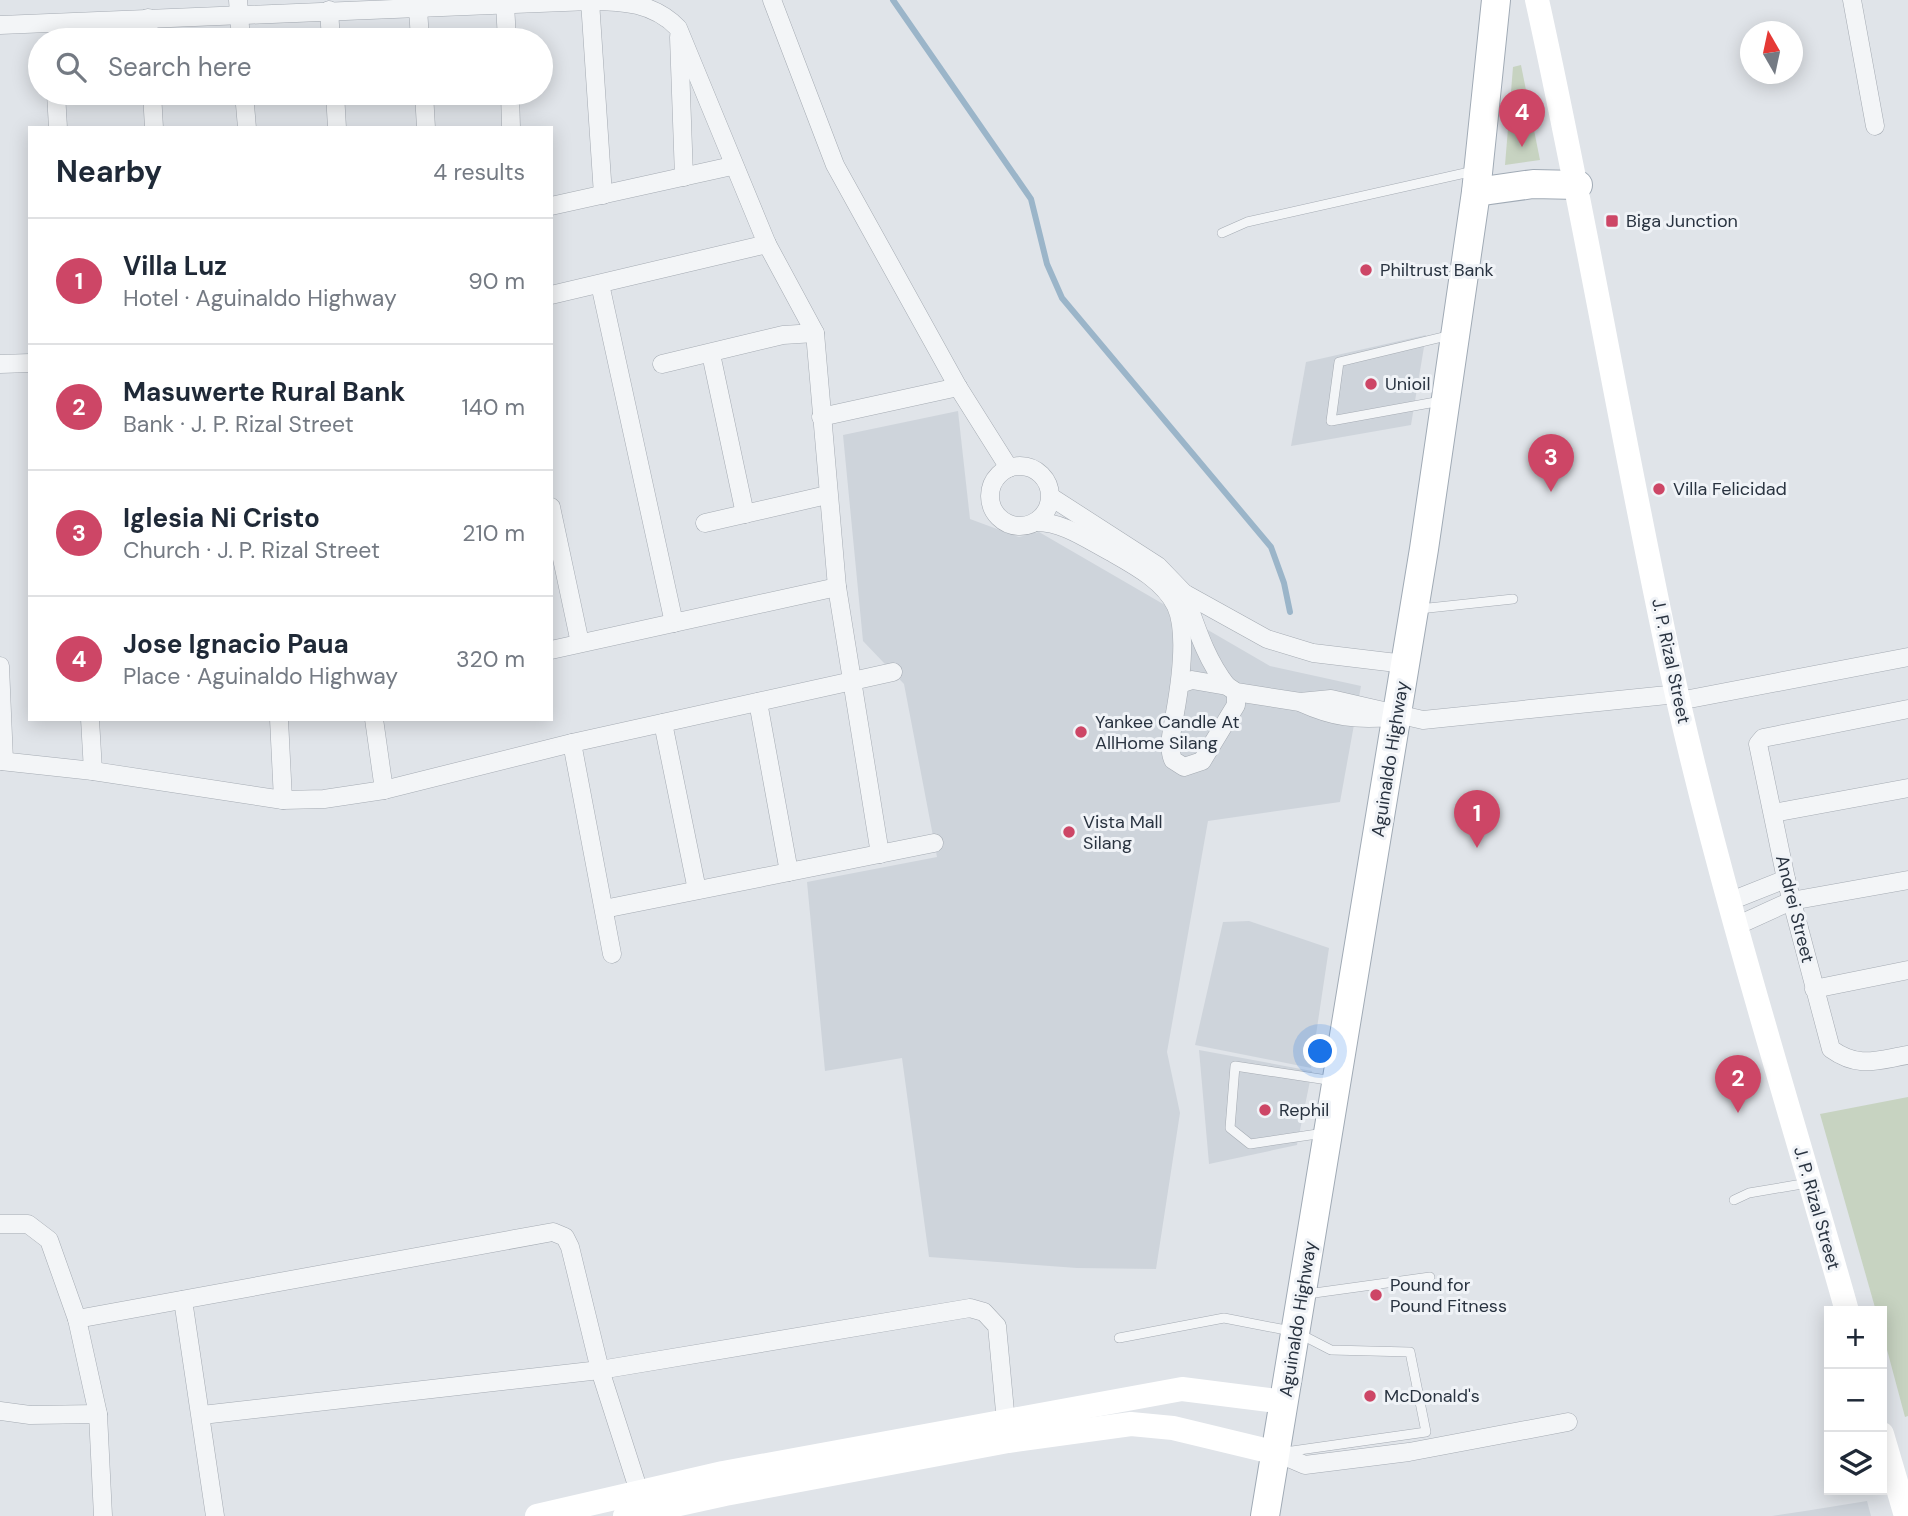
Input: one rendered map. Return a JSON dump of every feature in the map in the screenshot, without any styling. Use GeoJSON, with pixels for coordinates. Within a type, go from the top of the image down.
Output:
{"type":"FeatureCollection","features":[{"type":"Feature","properties":{"kind":"main road","name":"Aguinaldo Highway"},"geometry":{"type":"LineString","coordinates":[[1265,1516],[1397,716],[1446,400],[1478,181],[1496,0]]}},
{"type":"Feature","properties":{"kind":"main road","name":"J. P. Rizal Street"},"geometry":{"type":"LineString","coordinates":[[1537,0],[1578,185],[1678,697],[1728,902],[1846,1306]]}},
{"type":"Feature","properties":{"kind":"main road"},"geometry":{"type":"LineString","coordinates":[[1478,181],[1578,185]]}},
{"type":"Feature","properties":{"kind":"main road"},"geometry":{"type":"LineString","coordinates":[[537,1516],[636,1506],[1007,1430],[1182,1389],[1285,1402]]}},
{"type":"Feature","properties":{"kind":"main road"},"geometry":{"type":"LineString","coordinates":[[1007,1430],[1130,1424],[1172,1429],[1276,1453]]}},
{"type":"Feature","properties":{"kind":"main road"},"geometry":{"type":"LineString","coordinates":[[1887,1453],[1903,1515]]}},
{"type":"Feature","properties":{"kind":"street"},"geometry":{"type":"LineString","coordinates":[[772,0],[835,165],[958,387],[1009,468]]}},
{"type":"Feature","properties":{"kind":"street"},"geometry":{"type":"LineString","coordinates":[[1852,0],[1875,126]]}},
{"type":"Feature","properties":{"kind":"street"},"geometry":{"type":"LineString","coordinates":[[590,1],[603,195]]}},
{"type":"Feature","properties":{"kind":"street"},"geometry":{"type":"LineString","coordinates":[[80,28],[239,7],[329,10],[590,1],[620,1],[644,7],[665,15],[678,28],[732,166],[767,244],[815,333],[837,587],[849,682],[880,854]]}},
{"type":"Feature","properties":{"kind":"street"},"geometry":{"type":"LineString","coordinates":[[505,4],[506,28]]}},
{"type":"Feature","properties":{"kind":"street"},"geometry":{"type":"LineString","coordinates":[[239,7],[240,28]]}},
{"type":"Feature","properties":{"kind":"street"},"geometry":{"type":"LineString","coordinates":[[418,8],[419,28]]}},
{"type":"Feature","properties":{"kind":"street"},"geometry":{"type":"LineString","coordinates":[[329,10],[330,28]]}},
{"type":"Feature","properties":{"kind":"street"},"geometry":{"type":"LineString","coordinates":[[148,18],[148,28]]}},
{"type":"Feature","properties":{"kind":"street"},"geometry":{"type":"LineString","coordinates":[[0,25],[28,29]]}},
{"type":"Feature","properties":{"kind":"street"},"geometry":{"type":"LineString","coordinates":[[678,28],[684,177]]}},
{"type":"Feature","properties":{"kind":"street"},"geometry":{"type":"LineString","coordinates":[[57,105],[58,126]]}},
{"type":"Feature","properties":{"kind":"street"},"geometry":{"type":"LineString","coordinates":[[153,105],[154,126]]}},
{"type":"Feature","properties":{"kind":"street"},"geometry":{"type":"LineString","coordinates":[[245,105],[247,126]]}},
{"type":"Feature","properties":{"kind":"street"},"geometry":{"type":"LineString","coordinates":[[336,105],[337,126]]}},
{"type":"Feature","properties":{"kind":"street"},"geometry":{"type":"LineString","coordinates":[[425,105],[426,126]]}},
{"type":"Feature","properties":{"kind":"street"},"geometry":{"type":"LineString","coordinates":[[510,105],[511,126]]}},
{"type":"Feature","properties":{"kind":"street"},"geometry":{"type":"LineString","coordinates":[[553,206],[732,166]]}},
{"type":"Feature","properties":{"kind":"street"},"geometry":{"type":"LineString","coordinates":[[553,295],[767,244]]}},
{"type":"Feature","properties":{"kind":"street"},"geometry":{"type":"LineString","coordinates":[[600,284],[674,623]]}},
{"type":"Feature","properties":{"kind":"street"},"geometry":{"type":"LineString","coordinates":[[662,364],[783,335],[815,333]]}},
{"type":"Feature","properties":{"kind":"street"},"geometry":{"type":"LineString","coordinates":[[711,354],[745,514]]}},
{"type":"Feature","properties":{"kind":"street"},"geometry":{"type":"LineString","coordinates":[[0,364],[28,363]]}},
{"type":"Feature","properties":{"kind":"street"},"geometry":{"type":"LineString","coordinates":[[821,417],[958,387]]}},
{"type":"Feature","properties":{"kind":"street"},"geometry":{"type":"LineString","coordinates":[[1184,593],[1214,670],[1231,689],[1236,705],[1202,761],[1184,767],[1173,760],[1170,754],[1180,684],[1181,645],[1176,606],[1149,575],[1064,527],[1038,522],[1020,527],[1010,526],[995,515],[989,497],[994,480],[1009,468],[1026,466],[1041,474],[1051,497],[1158,566],[1184,593],[1267,639],[1313,653],[1405,664]]}},
{"type":"Feature","properties":{"kind":"street"},"geometry":{"type":"LineString","coordinates":[[705,523],[827,495]]}},
{"type":"Feature","properties":{"kind":"street"},"geometry":{"type":"LineString","coordinates":[[1038,522],[1047,511],[1051,497]]}},
{"type":"Feature","properties":{"kind":"street"},"geometry":{"type":"LineString","coordinates":[[553,516],[580,643]]}},
{"type":"Feature","properties":{"kind":"street"},"geometry":{"type":"LineString","coordinates":[[553,650],[837,587]]}},
{"type":"Feature","properties":{"kind":"street"},"geometry":{"type":"LineString","coordinates":[[1180,684],[1192,680],[1300,702],[1331,699],[1423,720],[1678,697],[1908,657]]}},
{"type":"Feature","properties":{"kind":"street"},"geometry":{"type":"LineString","coordinates":[[0,666],[2,761],[93,771],[283,800],[324,799],[384,790],[572,744],[893,672]]}},
{"type":"Feature","properties":{"kind":"street"},"geometry":{"type":"LineString","coordinates":[[758,702],[789,872]]}},
{"type":"Feature","properties":{"kind":"street","name":"Andrei Street"},"geometry":{"type":"LineString","coordinates":[[1908,709],[1763,738],[1758,744],[1791,901],[1831,1049],[1845,1059],[1859,1063],[1908,1055]]}},
{"type":"Feature","properties":{"kind":"street"},"geometry":{"type":"LineString","coordinates":[[90,721],[93,771]]}},
{"type":"Feature","properties":{"kind":"street"},"geometry":{"type":"LineString","coordinates":[[279,721],[283,800]]}},
{"type":"Feature","properties":{"kind":"street"},"geometry":{"type":"LineString","coordinates":[[374,721],[384,790]]}},
{"type":"Feature","properties":{"kind":"street"},"geometry":{"type":"LineString","coordinates":[[663,723],[697,890]]}},
{"type":"Feature","properties":{"kind":"street"},"geometry":{"type":"LineString","coordinates":[[572,744],[612,954]]}},
{"type":"Feature","properties":{"kind":"street"},"geometry":{"type":"LineString","coordinates":[[1773,813],[1908,788]]}},
{"type":"Feature","properties":{"kind":"street"},"geometry":{"type":"LineString","coordinates":[[604,909],[934,843]]}},
{"type":"Feature","properties":{"kind":"street"},"geometry":{"type":"LineString","coordinates":[[1728,902],[1786,879]]}},
{"type":"Feature","properties":{"kind":"street"},"geometry":{"type":"LineString","coordinates":[[1736,926],[1791,901],[1908,880]]}},
{"type":"Feature","properties":{"kind":"street"},"geometry":{"type":"LineString","coordinates":[[1814,989],[1908,970]]}},
{"type":"Feature","properties":{"kind":"street"},"geometry":{"type":"LineString","coordinates":[[0,1224],[27,1224],[49,1240],[77,1319],[98,1414],[103,1516]]}},
{"type":"Feature","properties":{"kind":"street"},"geometry":{"type":"LineString","coordinates":[[77,1319],[553,1232],[565,1237],[570,1247],[636,1506]]}},
{"type":"Feature","properties":{"kind":"street"},"geometry":{"type":"LineString","coordinates":[[183,1300],[215,1516]]}},
{"type":"Feature","properties":{"kind":"street"},"geometry":{"type":"LineString","coordinates":[[202,1415],[600,1370],[971,1308],[984,1312],[997,1326],[1007,1430]]}},
{"type":"Feature","properties":{"kind":"street"},"geometry":{"type":"LineString","coordinates":[[0,1411],[30,1415],[98,1414]]}},
{"type":"Feature","properties":{"kind":"street"},"geometry":{"type":"LineString","coordinates":[[1276,1453],[1305,1465],[1409,1452],[1568,1422]]}},
{"type":"Feature","properties":{"kind":"lane"},"geometry":{"type":"LineString","coordinates":[[1222,233],[1247,222],[1478,181]]}},
{"type":"Feature","properties":{"kind":"lane"},"geometry":{"type":"LineString","coordinates":[[1446,400],[1331,421],[1339,362],[1456,334]]}},
{"type":"Feature","properties":{"kind":"lane"},"geometry":{"type":"LineString","coordinates":[[1414,609],[1513,599]]}},
{"type":"Feature","properties":{"kind":"lane"},"geometry":{"type":"LineString","coordinates":[[1329,1132],[1250,1144],[1230,1128],[1235,1066],[1337,1082]]}},
{"type":"Feature","properties":{"kind":"lane"},"geometry":{"type":"LineString","coordinates":[[1734,1200],[1749,1193],[1810,1183]]}},
{"type":"Feature","properties":{"kind":"lane"},"geometry":{"type":"LineString","coordinates":[[1302,1295],[1430,1277]]}},
{"type":"Feature","properties":{"kind":"lane"},"geometry":{"type":"LineString","coordinates":[[1119,1338],[1224,1318],[1296,1332],[1331,1350],[1410,1352],[1426,1432],[1276,1453]]}},
{"type":"Feature","properties":{"kind":"shaded area"},"geometry":{"type":"Polygon","coordinates":[[[1426,335],[1411,425],[1291,446],[1306,362],[1426,335]]]}},
{"type":"Feature","properties":{"kind":"shaded area","name":"Vista Mall Silang"},"geometry":{"type":"Polygon","coordinates":[[[958,411],[970,519],[1019,537],[1039,532],[1270,666],[1361,686],[1340,802],[1208,821],[1167,1052],[1180,1113],[1156,1269],[1077,1268],[929,1257],[902,1058],[825,1071],[807,882],[937,857],[904,684],[863,641],[843,435],[958,411]]]}},
{"type":"Feature","properties":{"kind":"shaded area"},"geometry":{"type":"Polygon","coordinates":[[[1249,921],[1329,948],[1311,1068],[1195,1045],[1223,922],[1249,921]]]}},
{"type":"Feature","properties":{"kind":"shaded area"},"geometry":{"type":"Polygon","coordinates":[[[1199,1050],[1312,1071],[1297,1145],[1209,1164],[1199,1050]]]}},
{"type":"Feature","properties":{"kind":"shaded area"},"geometry":{"type":"Polygon","coordinates":[[[1867,1501],[1871,1516],[1772,1516],[1805,1511],[1867,1501]]]}},
{"type":"Feature","properties":{"kind":"green space"},"geometry":{"type":"Polygon","coordinates":[[[1521,65],[1540,160],[1505,165],[1513,67],[1521,65]]]}},
{"type":"Feature","properties":{"kind":"green space"},"geometry":{"type":"Polygon","coordinates":[[[1908,1097],[1908,1416],[1905,1417],[1887,1350],[1887,1306],[1875,1306],[1820,1114],[1908,1097]]]}},
{"type":"Feature","properties":{"kind":"waterway"},"geometry":{"type":"LineString","coordinates":[[893,0],[1031,199],[1047,264],[1062,298],[1271,547],[1284,583],[1290,612]]}},
{"type":"Feature","properties":{"kind":"place","name":"Jose Ignacio Paua"},"geometry":{"type":"Point","coordinates":[1522,147]}},
{"type":"Feature","properties":{"kind":"place","name":"Biga Junction"},"geometry":{"type":"Point","coordinates":[1612,221]}},
{"type":"Feature","properties":{"kind":"place","name":"Philtrust Bank"},"geometry":{"type":"Point","coordinates":[1366,270]}},
{"type":"Feature","properties":{"kind":"place","name":"Unioil"},"geometry":{"type":"Point","coordinates":[1371,384]}},
{"type":"Feature","properties":{"kind":"place","name":"Villa Felicidad"},"geometry":{"type":"Point","coordinates":[1659,489]}},
{"type":"Feature","properties":{"kind":"place","name":"Iglesia Ni Cristo"},"geometry":{"type":"Point","coordinates":[1551,492]}},
{"type":"Feature","properties":{"kind":"place","name":"Yankee Candle At AllHome Silang"},"geometry":{"type":"Point","coordinates":[1081,732]}},
{"type":"Feature","properties":{"kind":"place","name":"Vista Mall Silang"},"geometry":{"type":"Point","coordinates":[1069,832]}},
{"type":"Feature","properties":{"kind":"place","name":"Villa Luz"},"geometry":{"type":"Point","coordinates":[1477,848]}},
{"type":"Feature","properties":{"kind":"place","name":"Rephil"},"geometry":{"type":"Point","coordinates":[1265,1110]}},
{"type":"Feature","properties":{"kind":"place","name":"Masuwerte Rural Bank"},"geometry":{"type":"Point","coordinates":[1738,1113]}},
{"type":"Feature","properties":{"kind":"place","name":"Pound for Pound Fitness"},"geometry":{"type":"Point","coordinates":[1376,1295]}},
{"type":"Feature","properties":{"kind":"place","name":"McDonald's"},"geometry":{"type":"Point","coordinates":[1370,1396]}}]}
